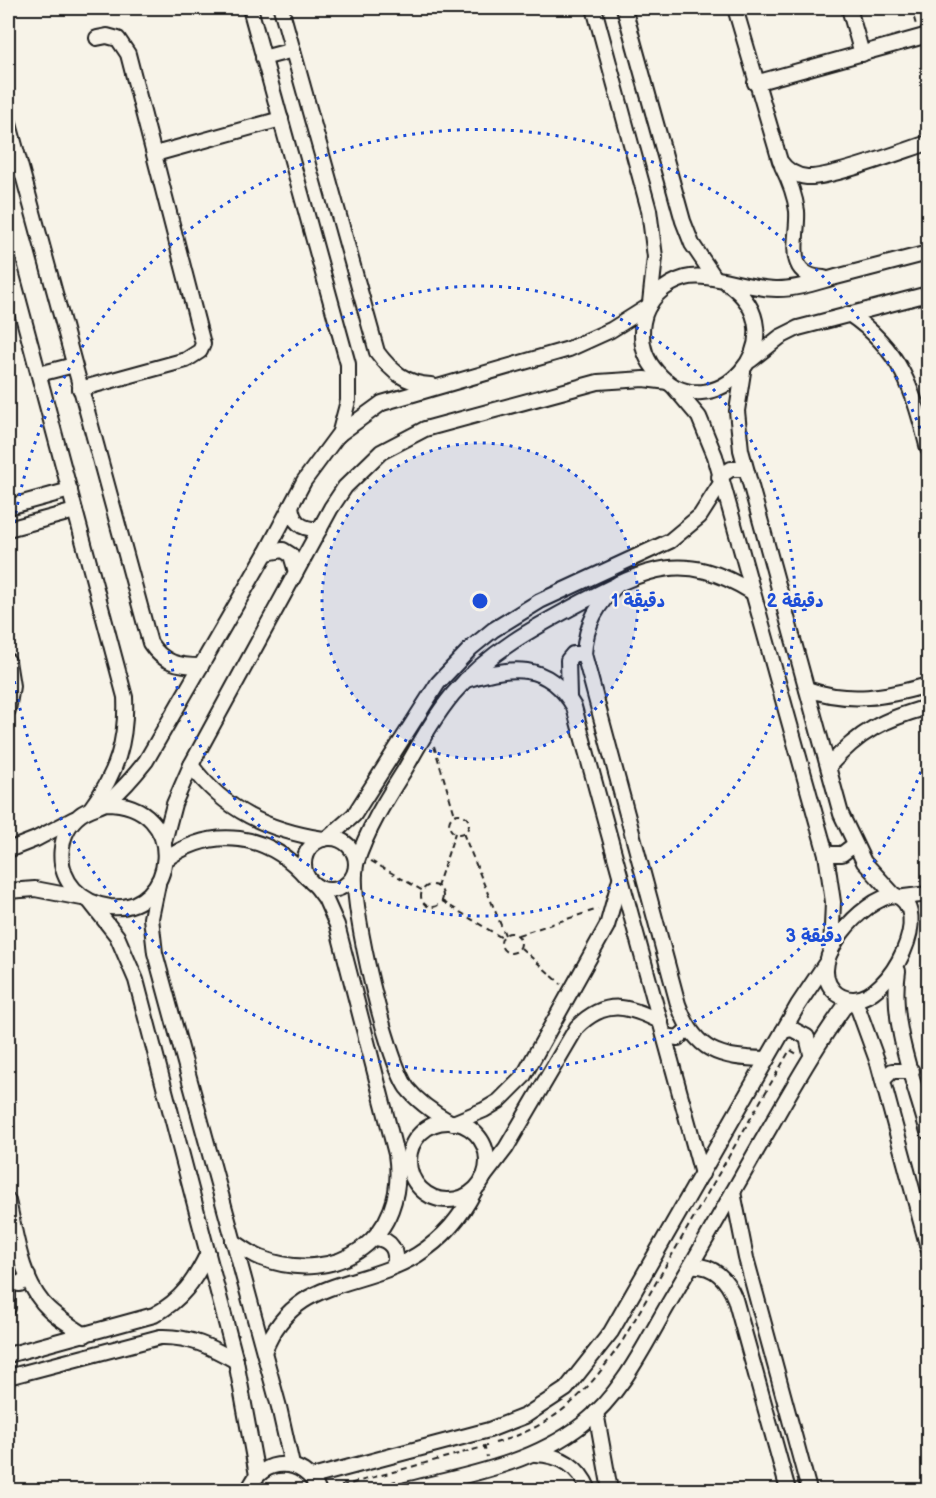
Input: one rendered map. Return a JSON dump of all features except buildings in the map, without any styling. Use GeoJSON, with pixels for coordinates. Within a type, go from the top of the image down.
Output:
{"type":"FeatureCollection","features":[{"type":"Feature","properties":{"kind":"street"},"geometry":{"type":"LineString","coordinates":[[250,8],[348,364],[348,401],[338,435]]}},
{"type":"Feature","properties":{"kind":"street"},"geometry":{"type":"LineString","coordinates":[[281,8],[377,352],[388,367],[403,378],[420,384],[439,385]]}},
{"type":"Feature","properties":{"kind":"street"},"geometry":{"type":"LineString","coordinates":[[594,8],[649,210],[655,257],[649,305],[642,330],[644,348],[651,365],[699,417],[709,436],[826,854],[833,902],[828,984],[837,994],[852,999],[872,993],[898,971],[916,949],[922,929],[922,919],[918,910],[899,896],[864,862],[841,814],[746,469],[738,431],[737,411],[746,366],[757,336],[756,324],[746,300],[721,281],[692,244],[683,221],[624,8]]}},
{"type":"Feature","properties":{"kind":"street"},"geometry":{"type":"LineString","coordinates":[[735,8],[755,82],[780,161],[790,182],[796,207],[794,255],[796,263],[807,275],[829,279]]}},
{"type":"Feature","properties":{"kind":"street"},"geometry":{"type":"LineString","coordinates":[[849,8],[862,54]]}},
{"type":"Feature","properties":{"kind":"street"},"geometry":{"type":"LineString","coordinates":[[80,388],[186,360],[200,351],[203,344],[126,47],[113,37],[97,38]]}},
{"type":"Feature","properties":{"kind":"street"},"geometry":{"type":"LineString","coordinates":[[755,82],[924,37]]}},
{"type":"Feature","properties":{"kind":"street"},"geometry":{"type":"LineString","coordinates":[[263,58],[292,50]]}},
{"type":"Feature","properties":{"kind":"street"},"geometry":{"type":"LineString","coordinates":[[154,153],[280,119]]}},
{"type":"Feature","properties":{"kind":"street"},"geometry":{"type":"LineString","coordinates":[[8,120],[150,643],[165,660],[175,664],[201,666]]}},
{"type":"Feature","properties":{"kind":"street"},"geometry":{"type":"LineString","coordinates":[[780,161],[795,174],[819,177],[928,143]]}},
{"type":"Feature","properties":{"kind":"street"},"geometry":{"type":"LineString","coordinates":[[106,803],[146,761],[266,553],[304,481],[338,435],[382,403],[569,349],[611,330],[649,305],[667,286],[678,280],[696,276],[778,290],[795,288],[928,253]]}},
{"type":"Feature","properties":{"kind":"street"},"geometry":{"type":"LineString","coordinates":[[8,260],[12,295],[39,375],[125,697],[126,720],[116,767],[91,808]]}},
{"type":"Feature","properties":{"kind":"street"},"geometry":{"type":"LineString","coordinates":[[164,844],[174,804],[191,765],[320,529],[345,487],[362,469],[388,448],[425,429],[598,382],[644,379],[690,391],[710,391],[733,381],[772,342],[798,328],[928,294]]}},
{"type":"Feature","properties":{"kind":"street"},"geometry":{"type":"LineString","coordinates":[[849,314],[877,336],[899,363],[924,413],[928,449]]}},
{"type":"Feature","properties":{"kind":"street"},"geometry":{"type":"LineString","coordinates":[[39,375],[74,365]]}},
{"type":"Feature","properties":{"kind":"street"},"geometry":{"type":"LineString","coordinates":[[746,469],[731,470],[720,480],[706,508],[686,530],[653,549],[540,601],[493,630],[471,648],[432,692],[354,814],[326,838],[310,848],[306,855],[305,871],[312,882],[334,890],[343,887],[357,864],[371,825],[429,729],[466,680],[508,644],[619,583],[658,568],[697,569],[717,574],[752,592]]}},
{"type":"Feature","properties":{"kind":"street"},"geometry":{"type":"LineString","coordinates":[[8,507],[70,490]]}},
{"type":"Feature","properties":{"kind":"street"},"geometry":{"type":"LineString","coordinates":[[291,506],[292,516],[299,525],[309,530],[320,529]]}},
{"type":"Feature","properties":{"kind":"street"},"geometry":{"type":"LineString","coordinates":[[8,529],[75,511]]}},
{"type":"Feature","properties":{"kind":"street"},"geometry":{"type":"LineString","coordinates":[[266,553],[274,549],[283,550],[295,563],[296,572]]}},
{"type":"Feature","properties":{"kind":"street"},"geometry":{"type":"LineString","coordinates":[[653,549],[662,557],[658,568]]}},
{"type":"Feature","properties":{"kind":"street"},"geometry":{"type":"LineString","coordinates":[[619,583],[592,614],[585,633],[584,654],[678,1004],[688,1029],[714,1052],[731,1058],[767,1059]]}},
{"type":"Feature","properties":{"kind":"street"},"geometry":{"type":"LineString","coordinates":[[569,697],[568,660],[573,654],[584,654]]}},
{"type":"Feature","properties":{"kind":"street"},"geometry":{"type":"LineString","coordinates":[[8,661],[12,686],[8,710]]}},
{"type":"Feature","properties":{"kind":"street"},"geometry":{"type":"LineString","coordinates":[[466,680],[508,669],[527,670],[550,680],[569,697],[579,718],[702,1174]]}},
{"type":"Feature","properties":{"kind":"street"},"geometry":{"type":"LineString","coordinates":[[807,689],[844,699],[888,696],[928,685]]}},
{"type":"Feature","properties":{"kind":"street"},"geometry":{"type":"LineString","coordinates":[[888,696],[887,708],[892,717]]}},
{"type":"Feature","properties":{"kind":"street"},"geometry":{"type":"LineString","coordinates":[[829,766],[855,739],[892,717],[928,707]]}},
{"type":"Feature","properties":{"kind":"street"},"geometry":{"type":"LineString","coordinates":[[191,765],[204,782],[237,811],[272,827],[337,839],[351,848],[357,864],[356,913],[398,1072],[420,1102],[451,1122],[467,1127],[478,1136],[485,1149],[487,1164],[479,1184],[463,1197],[450,1200],[436,1198],[424,1192],[415,1181],[410,1168],[396,1154]]}},
{"type":"Feature","properties":{"kind":"street"},"geometry":{"type":"LineString","coordinates":[[8,850],[36,839],[91,808],[106,803],[121,803],[136,808],[149,817],[159,829],[164,844],[165,860],[154,899],[152,937],[160,974],[264,1352],[292,1465]]}},
{"type":"Feature","properties":{"kind":"street"},"geometry":{"type":"LineString","coordinates":[[78,816],[68,828],[63,843],[61,858],[65,874],[72,887],[117,936],[136,980],[236,1361],[257,1475]]}},
{"type":"Feature","properties":{"kind":"street"},"geometry":{"type":"LineString","coordinates":[[165,860],[181,848],[199,841],[219,838],[238,839],[273,849],[298,867],[325,898],[337,925],[396,1154],[397,1186],[386,1222],[376,1238],[364,1248],[323,1264],[301,1266],[258,1257],[233,1241]]}},
{"type":"Feature","properties":{"kind":"street"},"geometry":{"type":"LineString","coordinates":[[826,854],[842,854],[854,845]]}},
{"type":"Feature","properties":{"kind":"street"},"geometry":{"type":"LineString","coordinates":[[397,1186],[410,1168],[415,1141],[424,1131],[436,1124],[451,1122],[484,1110],[512,1089],[532,1062],[607,926],[615,904],[621,874]]}},
{"type":"Feature","properties":{"kind":"street"},"geometry":{"type":"LineString","coordinates":[[8,891],[35,889],[115,908],[128,905],[150,892],[158,882]]}},
{"type":"Feature","properties":{"kind":"street"},"geometry":{"type":"LineString","coordinates":[[312,1477],[481,1432],[525,1416],[566,1389],[581,1373],[611,1332],[783,1031],[846,928],[866,907],[884,897],[928,894]]}},
{"type":"Feature","properties":{"kind":"street"},"geometry":{"type":"LineString","coordinates":[[898,971],[897,1009],[928,1132]]}},
{"type":"Feature","properties":{"kind":"street"},"geometry":{"type":"LineString","coordinates":[[136,980],[149,972],[160,974]]}},
{"type":"Feature","properties":{"kind":"street"},"geometry":{"type":"LineString","coordinates":[[533,1454],[568,1435],[596,1412],[628,1373],[811,1054],[852,999]]}},
{"type":"Feature","properties":{"kind":"street"},"geometry":{"type":"LineString","coordinates":[[852,999],[883,1080],[928,1248]]}},
{"type":"Feature","properties":{"kind":"street"},"geometry":{"type":"LineString","coordinates":[[264,1352],[279,1322],[304,1299],[415,1256],[442,1236],[464,1210],[479,1184],[506,1148],[577,1028],[586,1018],[597,1012],[621,1007],[634,1010],[678,1038],[688,1029]]}},
{"type":"Feature","properties":{"kind":"street"},"geometry":{"type":"LineString","coordinates":[[783,1031],[792,1029],[807,1037],[811,1054]]}},
{"type":"Feature","properties":{"kind":"street"},"geometry":{"type":"LineString","coordinates":[[883,1080],[892,1071],[913,1074],[928,1090]]}},
{"type":"Feature","properties":{"kind":"street"},"geometry":{"type":"LineString","coordinates":[[733,1192],[753,1281],[809,1491]]}},
{"type":"Feature","properties":{"kind":"street"},"geometry":{"type":"LineString","coordinates":[[8,1201],[28,1276],[44,1304],[85,1335]]}},
{"type":"Feature","properties":{"kind":"street"},"geometry":{"type":"LineString","coordinates":[[376,1238],[393,1246],[396,1259],[394,1265]]}},
{"type":"Feature","properties":{"kind":"street"},"geometry":{"type":"LineString","coordinates":[[8,1355],[154,1315],[172,1304],[188,1289],[208,1253]]}},
{"type":"Feature","properties":{"kind":"street"},"geometry":{"type":"LineString","coordinates":[[690,1266],[702,1265],[714,1271],[731,1289],[788,1491]]}},
{"type":"Feature","properties":{"kind":"street"},"geometry":{"type":"LineString","coordinates":[[8,1308],[8,1283],[20,1284],[28,1276]]}},
{"type":"Feature","properties":{"kind":"street"},"geometry":{"type":"LineString","coordinates":[[731,1289],[733,1282],[739,1277],[746,1277],[753,1281]]}},
{"type":"Feature","properties":{"kind":"street"},"geometry":{"type":"LineString","coordinates":[[154,1315],[160,1328],[160,1337]]}},
{"type":"Feature","properties":{"kind":"street"},"geometry":{"type":"LineString","coordinates":[[8,1377],[160,1337],[188,1338],[202,1342],[236,1361]]}},
{"type":"Feature","properties":{"kind":"street"},"geometry":{"type":"LineString","coordinates":[[596,1412],[609,1488]]}},
{"type":"Feature","properties":{"kind":"street"},"geometry":{"type":"LineString","coordinates":[[401,1486],[488,1462],[533,1454],[554,1454],[565,1460],[583,1477],[589,1489]]}},
{"type":"Feature","properties":{"kind":"street"},"geometry":{"type":"LineString","coordinates":[[249,1491],[257,1475],[270,1467],[292,1465],[312,1477],[318,1491]]}},
{"type":"Feature","properties":{"kind":"street"},"geometry":{"type":"LineString","coordinates":[[589,1489],[593,1479],[599,1478],[609,1488]]}},
{"type":"Feature","properties":{"kind":"path"},"geometry":{"type":"LineString","coordinates":[[911,8],[924,37]]}},
{"type":"Feature","properties":{"kind":"path"},"geometry":{"type":"LineString","coordinates":[[429,729],[455,815],[450,826],[455,833]]}},
{"type":"Feature","properties":{"kind":"path"},"geometry":{"type":"LineString","coordinates":[[455,815],[467,818],[469,826],[464,833]]}},
{"type":"Feature","properties":{"kind":"path"},"geometry":{"type":"LineString","coordinates":[[455,833],[464,833]]}},
{"type":"Feature","properties":{"kind":"path"},"geometry":{"type":"LineString","coordinates":[[437,887],[455,833]]}},
{"type":"Feature","properties":{"kind":"path"},"geometry":{"type":"LineString","coordinates":[[464,833],[505,935]]}},
{"type":"Feature","properties":{"kind":"path"},"geometry":{"type":"LineString","coordinates":[[357,864],[423,891]]}},
{"type":"Feature","properties":{"kind":"path"},"geometry":{"type":"LineString","coordinates":[[429,886],[437,887],[442,893],[442,901],[439,905],[430,907],[423,901],[423,891],[429,886]]}},
{"type":"Feature","properties":{"kind":"path"},"geometry":{"type":"LineString","coordinates":[[442,901],[501,938]]}},
{"type":"Feature","properties":{"kind":"path"},"geometry":{"type":"LineString","coordinates":[[521,948],[513,954],[504,952],[500,943],[501,938],[505,935],[518,935],[615,904]]}},
{"type":"Feature","properties":{"kind":"path"},"geometry":{"type":"LineString","coordinates":[[518,935],[521,939],[521,948],[571,992]]}},
{"type":"Feature","properties":{"kind":"path"},"geometry":{"type":"LineString","coordinates":[[481,1432],[488,1462]]}},
{"type":"Feature","properties":{"kind":"path"},"geometry":{"type":"LineString","coordinates":[[488,1462],[497,1453]]}},
{"type":"Feature","properties":{"kind":"path"},"geometry":{"type":"LineString","coordinates":[[362,1491],[401,1486]]}}]}
